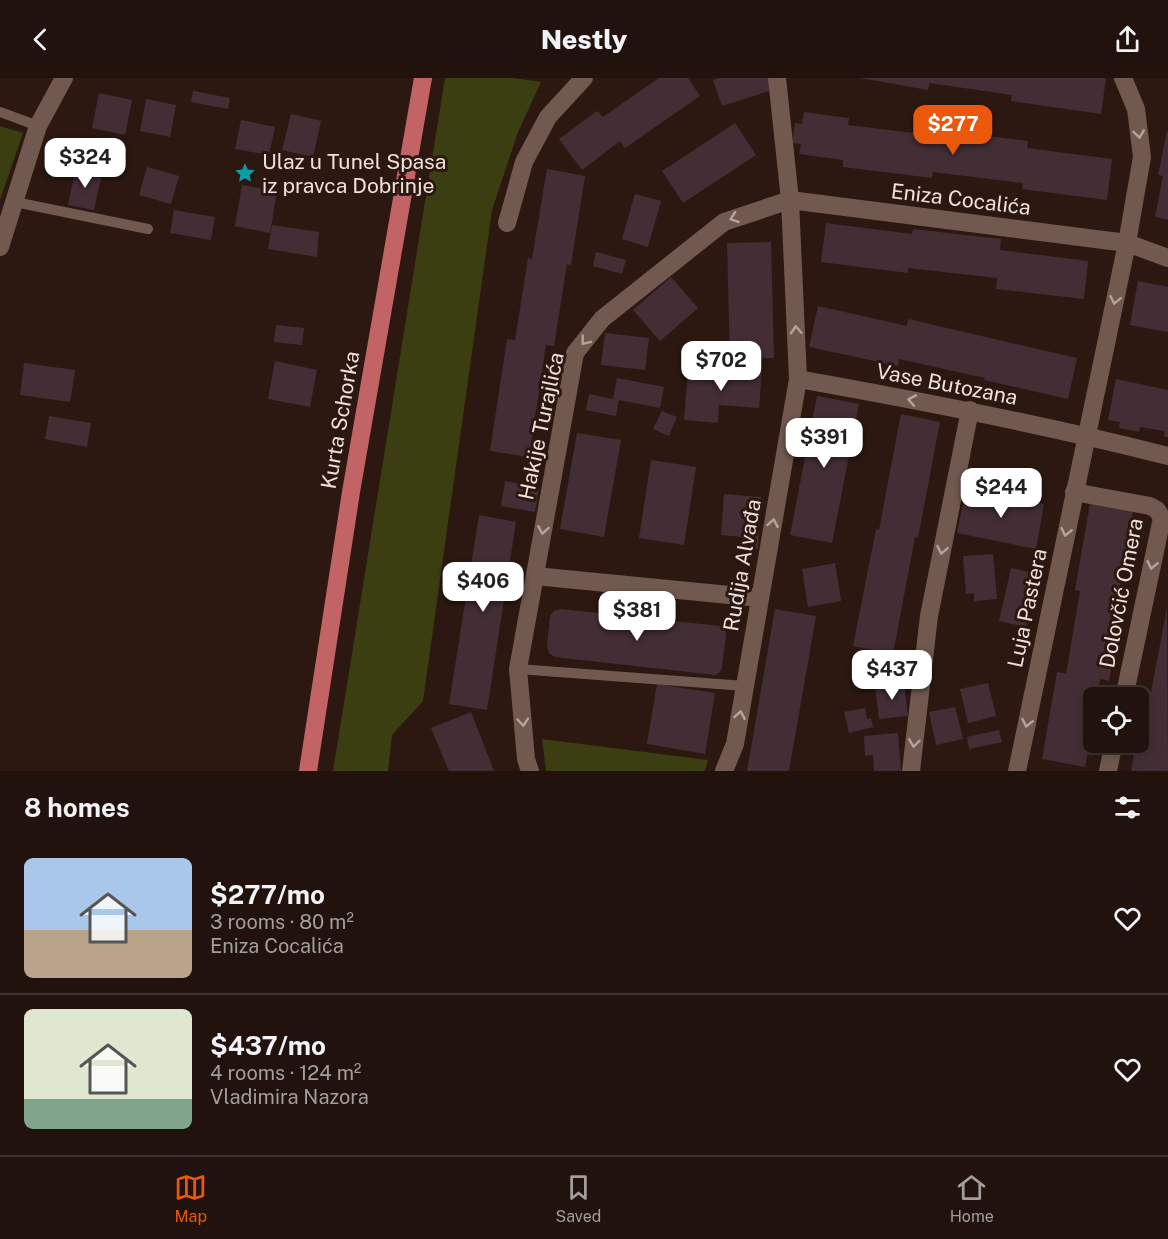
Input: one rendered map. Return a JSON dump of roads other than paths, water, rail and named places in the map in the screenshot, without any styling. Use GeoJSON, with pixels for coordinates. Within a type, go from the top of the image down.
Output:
{"type":"FeatureCollection","features":[{"type":"Feature","properties":{"kind":"main road","name":"Kurta Schorka"},"geometry":{"type":"LineString","coordinates":[[308,771],[351,492],[423,78]]}},
{"type":"Feature","properties":{"kind":"street"},"geometry":{"type":"LineString","coordinates":[[0,247],[38,126],[64,78]]}},
{"type":"Feature","properties":{"kind":"street"},"geometry":{"type":"LineString","coordinates":[[507,223],[525,162],[548,117],[584,78]]}},
{"type":"Feature","properties":{"kind":"street","name":"Rudija Alvađa"},"geometry":{"type":"LineString","coordinates":[[724,771],[735,744],[798,379],[790,200],[777,78]]}},
{"type":"Feature","properties":{"kind":"street","name":"Luja Pastera"},"geometry":{"type":"LineString","coordinates":[[1017,771],[1127,243],[1142,157],[1136,109],[1123,78]]}},
{"type":"Feature","properties":{"kind":"street","name":"Eniza Cocalića"},"geometry":{"type":"LineString","coordinates":[[790,200],[1127,243],[1168,258]]}},
{"type":"Feature","properties":{"kind":"street","name":"Hakije Turajlića"},"geometry":{"type":"LineString","coordinates":[[530,771],[526,759],[518,669],[575,353],[602,318],[724,222],[790,200]]}},
{"type":"Feature","properties":{"kind":"street","name":"Vase Butozana"},"geometry":{"type":"LineString","coordinates":[[798,379],[970,410],[1086,435],[1168,456]]}},
{"type":"Feature","properties":{"kind":"street"},"geometry":{"type":"LineString","coordinates":[[911,771],[929,616],[970,410]]}},
{"type":"Feature","properties":{"kind":"street","name":"Dolovčić Omera"},"geometry":{"type":"LineString","coordinates":[[1074,492],[1149,506],[1157,510],[1162,518],[1126,687]]}},
{"type":"Feature","properties":{"kind":"street"},"geometry":{"type":"LineString","coordinates":[[535,576],[760,598]]}},
{"type":"Feature","properties":{"kind":"street"},"geometry":{"type":"LineString","coordinates":[[1108,771],[1112,753]]}},
{"type":"Feature","properties":{"kind":"lane"},"geometry":{"type":"LineString","coordinates":[[0,112],[38,126]]}},
{"type":"Feature","properties":{"kind":"lane"},"geometry":{"type":"LineString","coordinates":[[15,202],[148,229]]}},
{"type":"Feature","properties":{"kind":"lane"},"geometry":{"type":"LineString","coordinates":[[518,669],[745,686]]}},
{"type":"Feature","properties":{"kind":"place","name":"Ulaz u Tunel Spasa iz pravca Dobrinje"},"geometry":{"type":"Point","coordinates":[245,173]}}]}
